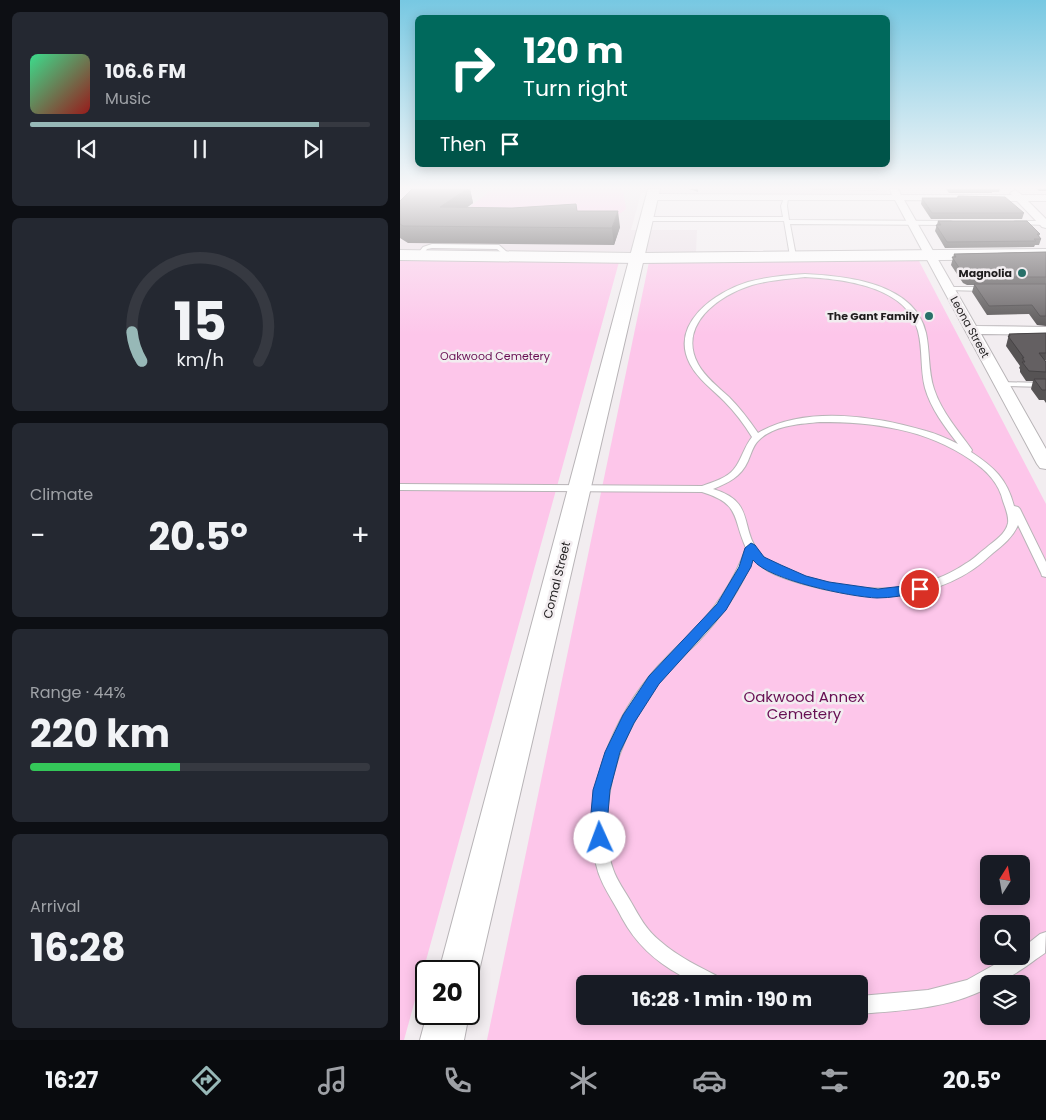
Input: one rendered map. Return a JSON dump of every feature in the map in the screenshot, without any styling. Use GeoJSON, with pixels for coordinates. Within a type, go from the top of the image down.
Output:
{"type":"FeatureCollection","features":[{"type":"Feature","properties":{"kind":"main road"},"geometry":{"type":"LineString","coordinates":[[400,255],[638,258],[1046,254]]}},
{"type":"Feature","properties":{"kind":"street","name":"Comal Street"},"geometry":{"type":"LineString","coordinates":[[462,960],[628,291],[643,238]]}},
{"type":"Feature","properties":{"kind":"street","name":"Leona Street"},"geometry":{"type":"LineString","coordinates":[[919,238],[1044,456]]}},
{"type":"Feature","properties":{"kind":"street"},"geometry":{"type":"LineString","coordinates":[[972,330],[1046,331]]}},
{"type":"Feature","properties":{"kind":"street"},"geometry":{"type":"LineString","coordinates":[[442,1040],[445,1025]]}},
{"type":"Feature","properties":{"kind":"lane"},"geometry":{"type":"LineString","coordinates":[[790,238],[794,256]]}},
{"type":"Feature","properties":{"kind":"lane"},"geometry":{"type":"LineString","coordinates":[[756,438],[733,406],[708,383],[694,363],[688,344],[694,322],[710,304],[737,288],[788,276],[846,279],[874,287],[899,299],[915,313],[922,330],[928,384],[931,394],[945,421],[976,459],[995,476],[1009,498],[1046,573]]}},
{"type":"Feature","properties":{"kind":"lane"},"geometry":{"type":"LineString","coordinates":[[948,289],[988,289]]}},
{"type":"Feature","properties":{"kind":"lane"},"geometry":{"type":"LineString","coordinates":[[1002,384],[1046,385]]}},
{"type":"Feature","properties":{"kind":"lane"},"geometry":{"type":"LineString","coordinates":[[703,489],[735,474],[741,467],[756,438],[791,423],[825,418],[846,417],[889,423],[951,444],[976,459]]}},
{"type":"Feature","properties":{"kind":"lane"},"geometry":{"type":"LineString","coordinates":[[400,487],[703,489],[721,493],[732,500],[740,514],[751,548],[759,560],[802,579],[829,587],[878,593],[920,589],[939,584],[970,567],[1012,530],[1014,521],[1009,498]]}},
{"type":"Feature","properties":{"kind":"lane"},"geometry":{"type":"LineString","coordinates":[[697,975],[675,964],[644,938],[618,896],[604,865],[598,825],[601,790],[613,752],[628,719],[654,680],[722,607],[745,567],[751,548]]}},
{"type":"Feature","properties":{"kind":"lane"},"geometry":{"type":"LineString","coordinates":[[868,1004],[928,998],[970,988],[1007,968],[1039,947],[1046,940]]}},
{"type":"Feature","properties":{"kind":"shaded area"},"geometry":{"type":"Polygon","coordinates":[[[400,238],[697,238],[696,252],[400,250],[400,238]]]}},
{"type":"Feature","properties":{"kind":"green space","name":"Oakwood Cemetery"},"geometry":{"type":"Polygon","coordinates":[[[400,261],[619,262],[426,960],[415,960],[415,1000],[404,1040],[400,1040],[400,261]]]}},
{"type":"Feature","properties":{"kind":"green space","name":"Oakwood Annex Cemetery"},"geometry":{"type":"Polygon","coordinates":[[[919,261],[1046,504],[1046,1040],[487,1040],[649,262],[919,261]]]}},
{"type":"Feature","properties":{"kind":"building"},"geometry":{"type":"Polygon","coordinates":[[[944,238],[1041,239],[1034,239],[1036,241],[947,242],[944,238]]]}},
{"type":"Feature","properties":{"kind":"building"},"geometry":{"type":"Polygon","coordinates":[[[1046,252],[1046,277],[969,277],[964,275],[952,257],[956,257],[954,254],[1046,252]]]}},
{"type":"Feature","properties":{"kind":"building"},"geometry":{"type":"Polygon","coordinates":[[[974,284],[1046,284],[1046,316],[1040,316],[1032,305],[989,306],[974,284]]]}},
{"type":"Feature","properties":{"kind":"building"},"geometry":{"type":"Polygon","coordinates":[[[1046,333],[1046,353],[1039,353],[1046,362],[1046,372],[1029,371],[1022,362],[1025,362],[1022,358],[1024,358],[1008,336],[1010,336],[1009,334],[1046,333]]]}},
{"type":"Feature","properties":{"kind":"building"},"geometry":{"type":"Polygon","coordinates":[[[1034,379],[1046,379],[1046,390],[1042,390],[1034,379]]]}},
{"type":"Feature","properties":{"kind":"place","name":"Magnolia"},"geometry":{"type":"Point","coordinates":[1022,273]}},
{"type":"Feature","properties":{"kind":"place","name":"The Gant Family"},"geometry":{"type":"Point","coordinates":[929,316]}},
{"type":"Feature","properties":{"kind":"route"},"geometry":{"type":"LineString","coordinates":[[600,838],[598,825],[601,790],[613,752],[628,719],[654,680],[722,607],[745,567],[751,548],[759,560],[802,579],[829,587],[854,592],[878,593],[920,589]]}}]}
